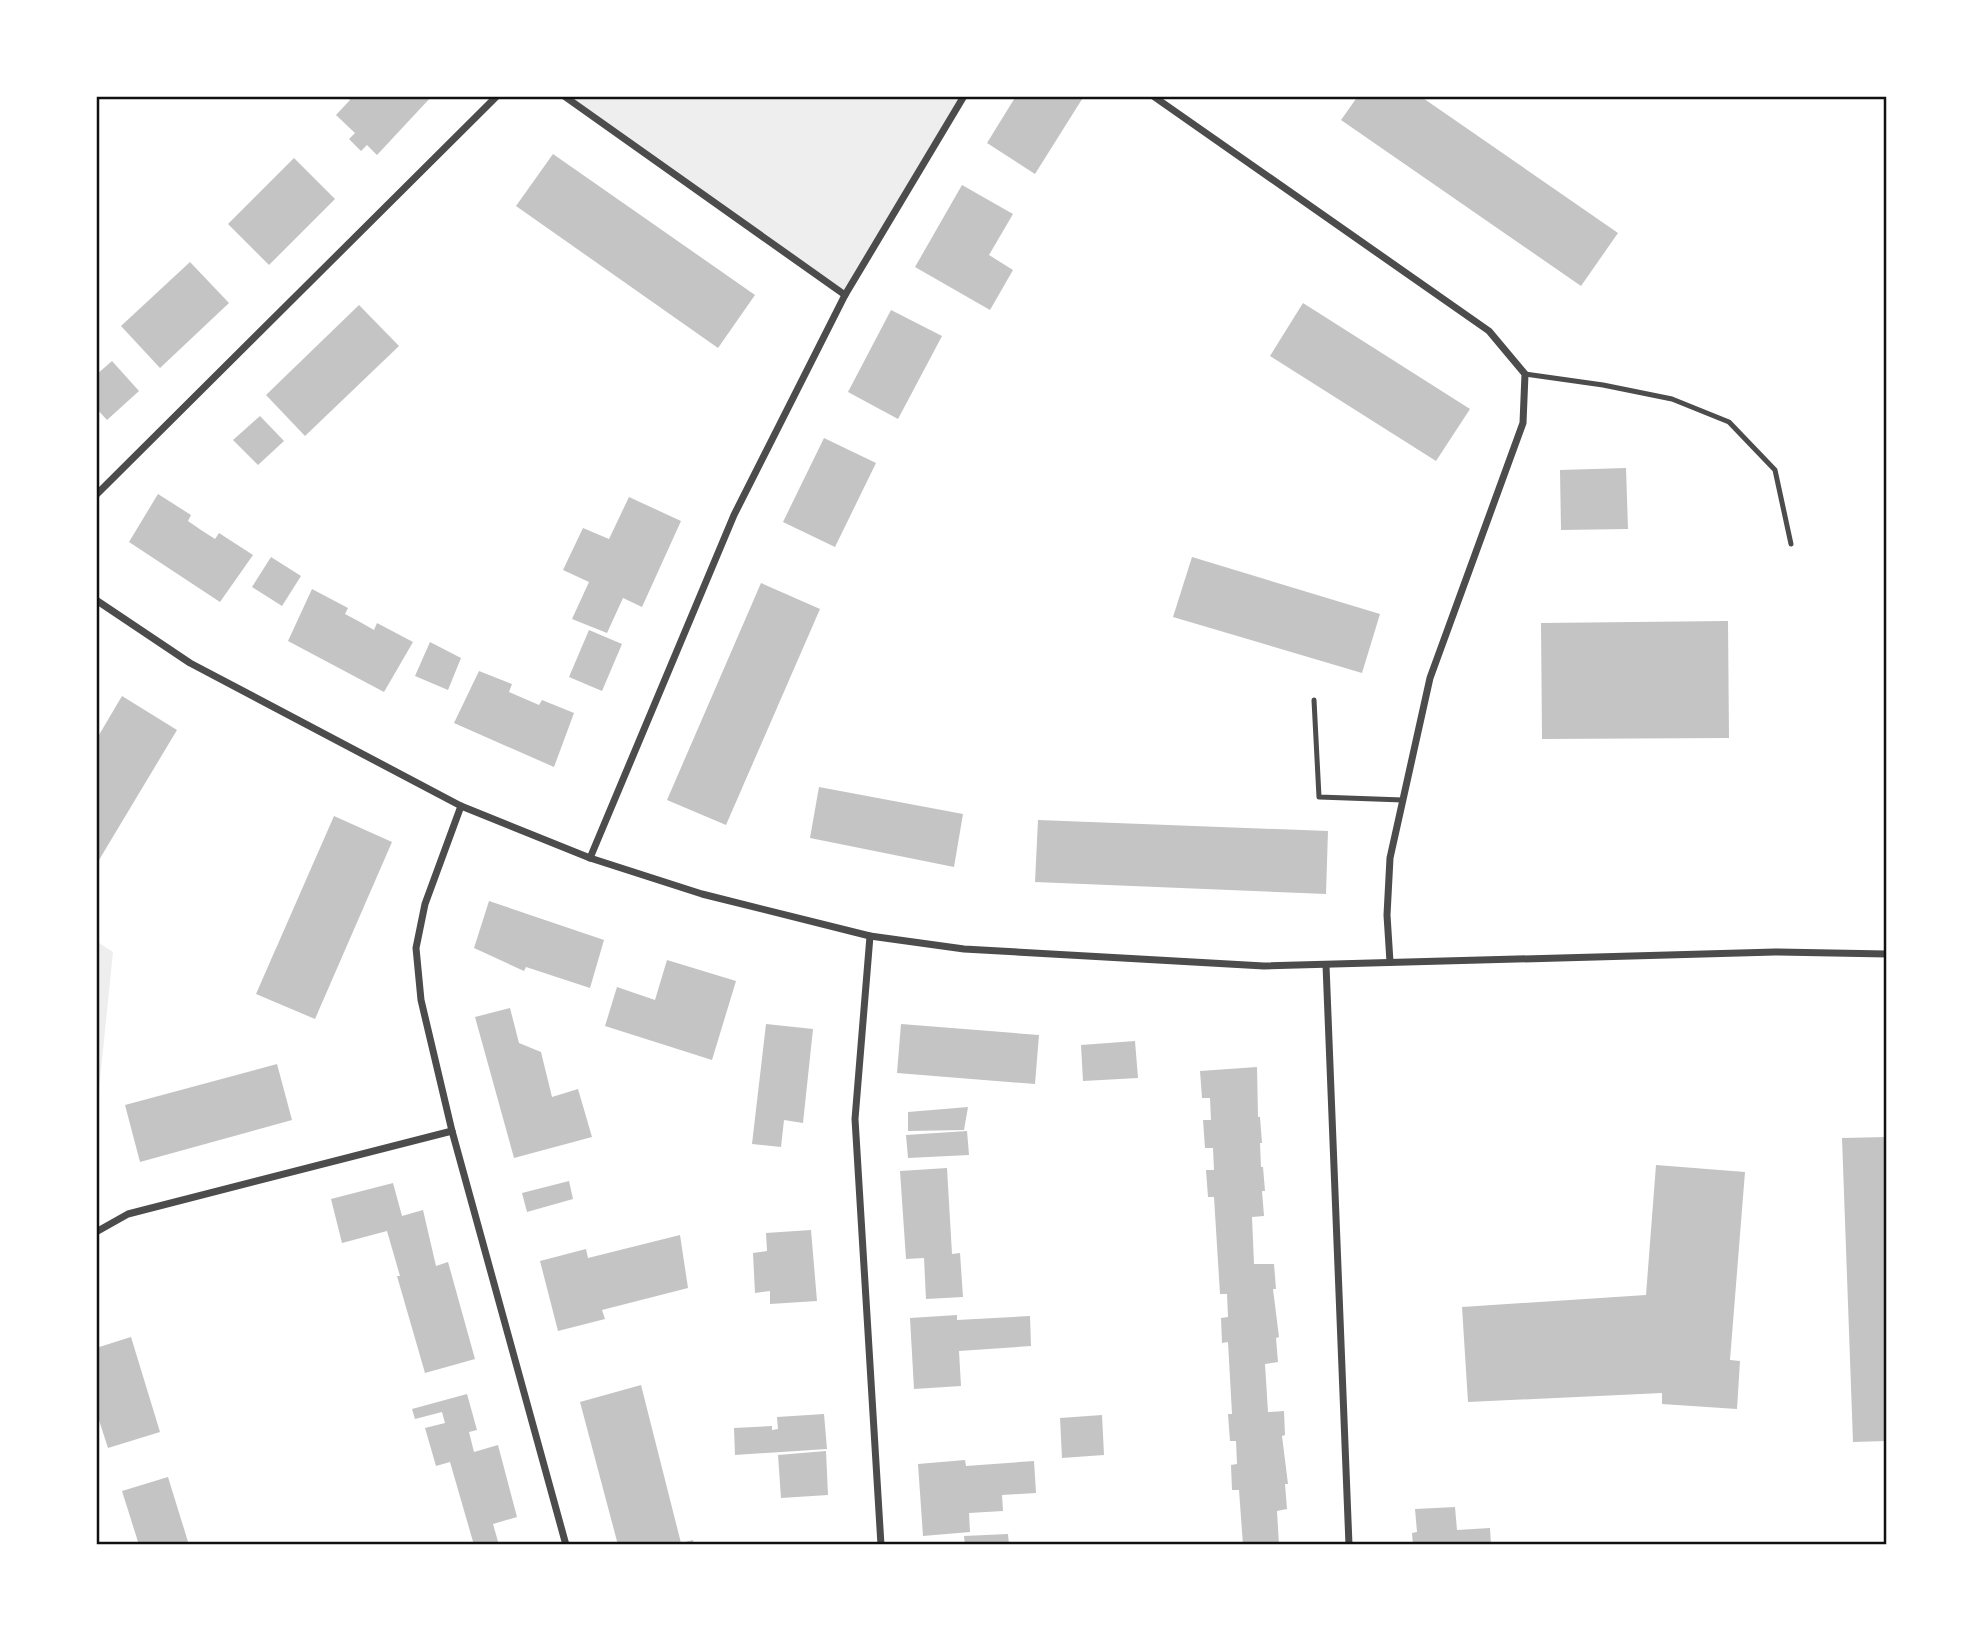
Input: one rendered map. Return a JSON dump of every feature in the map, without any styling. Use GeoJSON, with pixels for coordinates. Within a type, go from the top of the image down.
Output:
{"type":"FeatureCollection","features":[{"type":"Feature","properties":{"kind":"street"},"geometry":{"type":"LineString","coordinates":[[96,495],[497,96]]}},
{"type":"Feature","properties":{"kind":"street"},"geometry":{"type":"LineString","coordinates":[[564,96],[845,295]]}},
{"type":"Feature","properties":{"kind":"street"},"geometry":{"type":"LineString","coordinates":[[590,858],[734,515],[845,295],[964,96]]}},
{"type":"Feature","properties":{"kind":"street"},"geometry":{"type":"LineString","coordinates":[[1153,96],[1489,331],[1525,374],[1523,423],[1430,678],[1390,859],[1387,915],[1390,962]]}},
{"type":"Feature","properties":{"kind":"street"},"geometry":{"type":"LineString","coordinates":[[96,600],[190,663],[461,806],[590,858],[702,894],[870,936],[964,949],[1264,966],[1775,952],[1887,954]]}},
{"type":"Feature","properties":{"kind":"street"},"geometry":{"type":"LineString","coordinates":[[461,806],[425,904],[416,948],[421,1000],[452,1131],[566,1545]]}},
{"type":"Feature","properties":{"kind":"street"},"geometry":{"type":"LineString","coordinates":[[870,936],[855,1119],[881,1545]]}},
{"type":"Feature","properties":{"kind":"street"},"geometry":{"type":"LineString","coordinates":[[1326,965],[1349,1545]]}},
{"type":"Feature","properties":{"kind":"street"},"geometry":{"type":"LineString","coordinates":[[96,1232],[128,1214],[452,1131]]}},
{"type":"Feature","properties":{"kind":"lane"},"geometry":{"type":"LineString","coordinates":[[1525,374],[1603,385],[1672,399],[1729,422],[1775,470],[1791,544]]}},
{"type":"Feature","properties":{"kind":"lane"},"geometry":{"type":"LineString","coordinates":[[1314,700],[1319,797],[1403,800]]}},
{"type":"Feature","properties":{"kind":"shaded area"},"geometry":{"type":"Polygon","coordinates":[[[564,96],[964,96],[845,295],[564,96]]]}},
{"type":"Feature","properties":{"kind":"shaded area"},"geometry":{"type":"Polygon","coordinates":[[[96,941],[113,952],[96,1119],[96,941]]]}},
{"type":"Feature","properties":{"kind":"building"},"geometry":{"type":"Polygon","coordinates":[[[345,96],[432,96],[377,155],[367,145],[361,151],[349,139],[355,133],[336,115],[350,100],[345,96]]]}},
{"type":"Feature","properties":{"kind":"building"},"geometry":{"type":"Polygon","coordinates":[[[1016,96],[1084,96],[1035,174],[987,143],[1016,96]]]}},
{"type":"Feature","properties":{"kind":"building"},"geometry":{"type":"Polygon","coordinates":[[[1358,96],[1420,96],[1618,233],[1581,286],[1341,120],[1358,96]]]}},
{"type":"Feature","properties":{"kind":"building"},"geometry":{"type":"Polygon","coordinates":[[[553,154],[755,295],[718,348],[516,206],[553,154]]]}},
{"type":"Feature","properties":{"kind":"building"},"geometry":{"type":"Polygon","coordinates":[[[294,158],[335,199],[269,265],[228,224],[294,158]]]}},
{"type":"Feature","properties":{"kind":"building"},"geometry":{"type":"Polygon","coordinates":[[[962,185],[1013,214],[989,255],[1013,270],[990,310],[915,267],[962,185]]]}},
{"type":"Feature","properties":{"kind":"building"},"geometry":{"type":"Polygon","coordinates":[[[190,262],[229,303],[160,368],[121,326],[190,262]]]}},
{"type":"Feature","properties":{"kind":"building"},"geometry":{"type":"Polygon","coordinates":[[[1303,303],[1470,409],[1436,461],[1270,356],[1303,303]]]}},
{"type":"Feature","properties":{"kind":"building"},"geometry":{"type":"Polygon","coordinates":[[[359,305],[399,346],[305,436],[266,395],[359,305]]]}},
{"type":"Feature","properties":{"kind":"building"},"geometry":{"type":"Polygon","coordinates":[[[891,310],[942,336],[898,419],[848,392],[891,310]]]}},
{"type":"Feature","properties":{"kind":"building"},"geometry":{"type":"Polygon","coordinates":[[[112,361],[139,391],[107,420],[96,408],[96,375],[112,361]]]}},
{"type":"Feature","properties":{"kind":"building"},"geometry":{"type":"Polygon","coordinates":[[[260,416],[284,441],[258,465],[233,440],[260,416]]]}},
{"type":"Feature","properties":{"kind":"building"},"geometry":{"type":"Polygon","coordinates":[[[824,438],[876,463],[835,547],[783,522],[824,438]]]}},
{"type":"Feature","properties":{"kind":"building"},"geometry":{"type":"Polygon","coordinates":[[[1626,468],[1628,529],[1561,530],[1560,470],[1626,468]]]}},
{"type":"Feature","properties":{"kind":"building"},"geometry":{"type":"Polygon","coordinates":[[[158,494],[191,515],[188,521],[215,539],[219,533],[253,555],[220,602],[129,542],[158,494]]]}},
{"type":"Feature","properties":{"kind":"building"},"geometry":{"type":"Polygon","coordinates":[[[629,497],[681,521],[642,607],[623,598],[607,633],[572,619],[589,582],[563,570],[583,528],[609,539],[629,497]]]}},
{"type":"Feature","properties":{"kind":"building"},"geometry":{"type":"Polygon","coordinates":[[[271,557],[301,576],[282,606],[252,587],[271,557]]]}},
{"type":"Feature","properties":{"kind":"building"},"geometry":{"type":"Polygon","coordinates":[[[1192,557],[1380,614],[1362,673],[1173,617],[1192,557]]]}},
{"type":"Feature","properties":{"kind":"building"},"geometry":{"type":"Polygon","coordinates":[[[761,583],[820,609],[726,825],[667,800],[761,583]]]}},
{"type":"Feature","properties":{"kind":"building"},"geometry":{"type":"Polygon","coordinates":[[[312,589],[348,608],[345,614],[374,630],[377,623],[413,642],[384,692],[288,641],[312,589]]]}},
{"type":"Feature","properties":{"kind":"building"},"geometry":{"type":"Polygon","coordinates":[[[1728,621],[1729,738],[1542,739],[1541,623],[1728,621]]]}},
{"type":"Feature","properties":{"kind":"building"},"geometry":{"type":"Polygon","coordinates":[[[589,630],[622,644],[602,691],[569,677],[589,630]]]}},
{"type":"Feature","properties":{"kind":"building"},"geometry":{"type":"Polygon","coordinates":[[[430,642],[461,658],[448,690],[415,676],[430,642]]]}},
{"type":"Feature","properties":{"kind":"building"},"geometry":{"type":"Polygon","coordinates":[[[479,671],[512,684],[509,692],[539,705],[542,700],[574,713],[554,767],[454,723],[479,671]]]}},
{"type":"Feature","properties":{"kind":"building"},"geometry":{"type":"Polygon","coordinates":[[[122,696],[177,730],[96,865],[96,740],[122,696]]]}},
{"type":"Feature","properties":{"kind":"building"},"geometry":{"type":"Polygon","coordinates":[[[819,787],[963,814],[954,867],[810,838],[819,787]]]}},
{"type":"Feature","properties":{"kind":"building"},"geometry":{"type":"Polygon","coordinates":[[[334,816],[392,842],[315,1019],[256,994],[334,816]]]}},
{"type":"Feature","properties":{"kind":"building"},"geometry":{"type":"Polygon","coordinates":[[[1038,820],[1328,831],[1326,894],[1035,882],[1038,820]]]}},
{"type":"Feature","properties":{"kind":"building"},"geometry":{"type":"Polygon","coordinates":[[[489,901],[604,940],[590,988],[526,967],[524,971],[474,948],[489,901]]]}},
{"type":"Feature","properties":{"kind":"building"},"geometry":{"type":"Polygon","coordinates":[[[667,960],[736,981],[712,1060],[605,1026],[617,987],[655,1000],[667,960]]]}},
{"type":"Feature","properties":{"kind":"building"},"geometry":{"type":"Polygon","coordinates":[[[510,1008],[519,1043],[541,1052],[552,1097],[578,1089],[592,1137],[514,1158],[475,1017],[510,1008]]]}},
{"type":"Feature","properties":{"kind":"building"},"geometry":{"type":"Polygon","coordinates":[[[766,1024],[813,1029],[803,1123],[784,1120],[781,1147],[752,1144],[766,1024]]]}},
{"type":"Feature","properties":{"kind":"building"},"geometry":{"type":"Polygon","coordinates":[[[901,1024],[1039,1035],[1035,1084],[897,1073],[901,1024]]]}},
{"type":"Feature","properties":{"kind":"building"},"geometry":{"type":"Polygon","coordinates":[[[1135,1041],[1138,1078],[1083,1081],[1081,1045],[1135,1041]]]}},
{"type":"Feature","properties":{"kind":"building"},"geometry":{"type":"Polygon","coordinates":[[[277,1064],[292,1120],[140,1162],[125,1105],[277,1064]]]}},
{"type":"Feature","properties":{"kind":"building"},"geometry":{"type":"Polygon","coordinates":[[[1257,1067],[1261,1167],[1265,1191],[1262,1191],[1264,1216],[1252,1217],[1254,1264],[1274,1264],[1278,1362],[1265,1364],[1268,1412],[1284,1411],[1285,1435],[1282,1436],[1288,1484],[1285,1484],[1287,1509],[1277,1511],[1279,1545],[1243,1545],[1239,1490],[1232,1490],[1231,1465],[1237,1464],[1236,1441],[1230,1441],[1228,1414],[1232,1414],[1228,1342],[1222,1343],[1221,1318],[1228,1317],[1227,1294],[1220,1294],[1214,1197],[1208,1197],[1206,1170],[1214,1170],[1213,1148],[1205,1148],[1203,1120],[1211,1120],[1210,1098],[1202,1098],[1200,1071],[1257,1067]]]}},
{"type":"Feature","properties":{"kind":"building"},"geometry":{"type":"Polygon","coordinates":[[[968,1107],[964,1130],[908,1131],[908,1112],[968,1107]]]}},
{"type":"Feature","properties":{"kind":"building"},"geometry":{"type":"Polygon","coordinates":[[[967,1131],[969,1155],[908,1158],[906,1135],[967,1131]]]}},
{"type":"Feature","properties":{"kind":"building"},"geometry":{"type":"Polygon","coordinates":[[[1887,1137],[1887,1441],[1853,1442],[1842,1138],[1887,1137]]]}},
{"type":"Feature","properties":{"kind":"building"},"geometry":{"type":"Polygon","coordinates":[[[1656,1165],[1745,1172],[1730,1360],[1740,1361],[1737,1409],[1662,1404],[1662,1393],[1468,1402],[1462,1307],[1646,1295],[1656,1165]]]}},
{"type":"Feature","properties":{"kind":"building"},"geometry":{"type":"Polygon","coordinates":[[[947,1168],[952,1254],[960,1253],[963,1297],[926,1299],[924,1258],[906,1259],[900,1171],[947,1168]]]}},
{"type":"Feature","properties":{"kind":"building"},"geometry":{"type":"Polygon","coordinates":[[[569,1181],[573,1199],[527,1212],[522,1193],[569,1181]]]}},
{"type":"Feature","properties":{"kind":"building"},"geometry":{"type":"Polygon","coordinates":[[[393,1183],[402,1216],[423,1210],[436,1266],[448,1262],[475,1359],[425,1373],[387,1231],[342,1243],[331,1199],[393,1183]]]}},
{"type":"Feature","properties":{"kind":"building"},"geometry":{"type":"Polygon","coordinates":[[[811,1230],[817,1301],[770,1304],[770,1291],[755,1293],[753,1253],[767,1251],[766,1233],[811,1230]]]}},
{"type":"Feature","properties":{"kind":"building"},"geometry":{"type":"Polygon","coordinates":[[[680,1235],[688,1288],[602,1310],[605,1319],[558,1331],[540,1261],[586,1249],[588,1258],[680,1235]]]}},
{"type":"Feature","properties":{"kind":"building"},"geometry":{"type":"Polygon","coordinates":[[[957,1315],[957,1320],[1030,1316],[1031,1346],[959,1351],[961,1386],[914,1389],[910,1318],[957,1315]]]}},
{"type":"Feature","properties":{"kind":"building"},"geometry":{"type":"Polygon","coordinates":[[[131,1337],[160,1432],[108,1448],[96,1411],[96,1348],[131,1337]]]}},
{"type":"Feature","properties":{"kind":"building"},"geometry":{"type":"Polygon","coordinates":[[[641,1385],[681,1543],[693,1540],[694,1545],[618,1545],[580,1402],[641,1385]]]}},
{"type":"Feature","properties":{"kind":"building"},"geometry":{"type":"Polygon","coordinates":[[[467,1394],[477,1430],[469,1432],[474,1452],[498,1445],[517,1517],[493,1524],[499,1545],[474,1545],[450,1462],[436,1466],[425,1428],[445,1423],[442,1412],[415,1419],[412,1409],[467,1394]]]}},
{"type":"Feature","properties":{"kind":"building"},"geometry":{"type":"Polygon","coordinates":[[[824,1414],[827,1449],[735,1455],[734,1428],[772,1426],[772,1430],[778,1429],[777,1417],[824,1414]]]}},
{"type":"Feature","properties":{"kind":"building"},"geometry":{"type":"Polygon","coordinates":[[[1102,1415],[1104,1455],[1062,1458],[1060,1418],[1102,1415]]]}},
{"type":"Feature","properties":{"kind":"building"},"geometry":{"type":"Polygon","coordinates":[[[826,1451],[828,1495],[781,1498],[778,1455],[826,1451]]]}},
{"type":"Feature","properties":{"kind":"building"},"geometry":{"type":"Polygon","coordinates":[[[965,1460],[966,1466],[1034,1461],[1036,1493],[1002,1495],[1003,1511],[969,1513],[970,1532],[923,1536],[918,1464],[965,1460]]]}},
{"type":"Feature","properties":{"kind":"building"},"geometry":{"type":"Polygon","coordinates":[[[168,1477],[189,1545],[139,1545],[122,1491],[168,1477]]]}},
{"type":"Feature","properties":{"kind":"building"},"geometry":{"type":"Polygon","coordinates":[[[1455,1507],[1457,1530],[1490,1528],[1491,1545],[1413,1545],[1412,1533],[1417,1532],[1415,1509],[1455,1507]]]}},
{"type":"Feature","properties":{"kind":"building"},"geometry":{"type":"Polygon","coordinates":[[[1008,1534],[1009,1545],[965,1545],[964,1536],[1008,1534]]]}}]}
